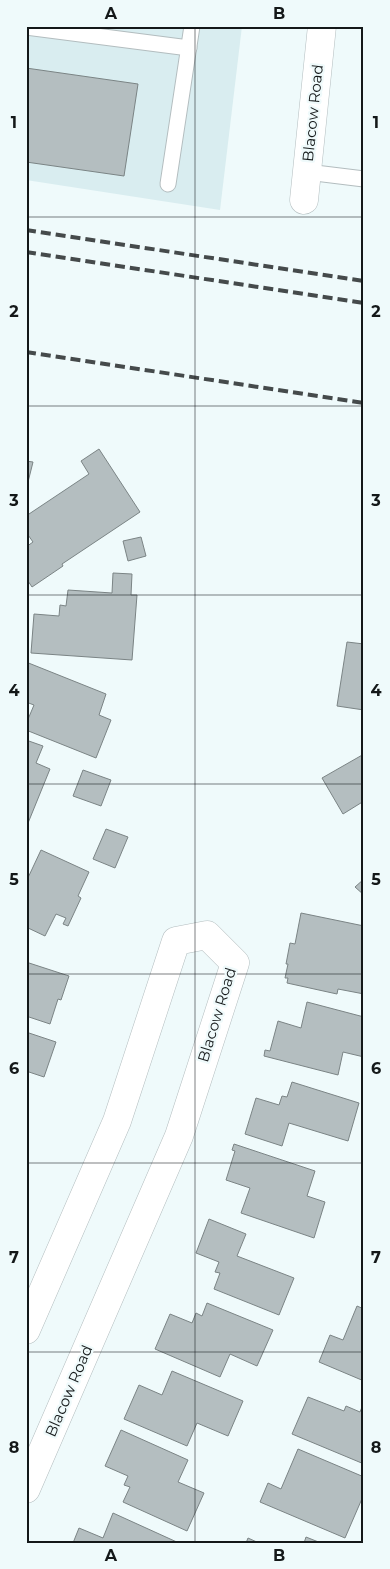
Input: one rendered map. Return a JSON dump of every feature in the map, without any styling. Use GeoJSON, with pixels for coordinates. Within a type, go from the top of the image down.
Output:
{"type":"FeatureCollection","features":[{"type":"Feature","properties":{"kind":"street","name":"Blacow Road"},"geometry":{"type":"LineString","coordinates":[[304,200],[322,26]]}},
{"type":"Feature","properties":{"kind":"street","name":"Blacow Road"},"geometry":{"type":"LineString","coordinates":[[26,1330],[117,1121],[176,941],[207,935],[235,962],[182,1126],[26,1489]]}},
{"type":"Feature","properties":{"kind":"lane"},"geometry":{"type":"LineString","coordinates":[[168,184],[192,26]]}},
{"type":"Feature","properties":{"kind":"lane"},"geometry":{"type":"LineString","coordinates":[[26,27],[189,48]]}},
{"type":"Feature","properties":{"kind":"lane"},"geometry":{"type":"LineString","coordinates":[[307,172],[364,179]]}},
{"type":"Feature","properties":{"kind":"shaded area"},"geometry":{"type":"Polygon","coordinates":[[[26,26],[242,26],[220,210],[26,180],[26,26]]]}},
{"type":"Feature","properties":{"kind":"building"},"geometry":{"type":"Polygon","coordinates":[[[26,68],[138,84],[124,176],[26,162],[26,68]]]}},
{"type":"Feature","properties":{"kind":"building"},"geometry":{"type":"Polygon","coordinates":[[[99,449],[140,512],[62,564],[63,566],[32,587],[26,578],[26,547],[33,542],[26,532],[26,516],[89,474],[81,461],[99,449]]]}},
{"type":"Feature","properties":{"kind":"building"},"geometry":{"type":"Polygon","coordinates":[[[26,461],[33,462],[26,490],[26,461]]]}},
{"type":"Feature","properties":{"kind":"building"},"geometry":{"type":"Polygon","coordinates":[[[141,537],[146,556],[128,561],[123,541],[141,537]]]}},
{"type":"Feature","properties":{"kind":"building"},"geometry":{"type":"Polygon","coordinates":[[[113,573],[132,574],[131,595],[137,595],[132,660],[31,653],[34,614],[59,616],[60,605],[66,606],[68,590],[112,593],[113,573]]]}},
{"type":"Feature","properties":{"kind":"building"},"geometry":{"type":"Polygon","coordinates":[[[347,642],[364,644],[364,710],[337,706],[347,642]]]}},
{"type":"Feature","properties":{"kind":"building"},"geometry":{"type":"Polygon","coordinates":[[[26,662],[106,694],[99,715],[111,720],[96,758],[26,730],[26,724],[34,705],[26,702],[26,662]]]}},
{"type":"Feature","properties":{"kind":"building"},"geometry":{"type":"Polygon","coordinates":[[[26,740],[43,746],[36,763],[50,769],[26,828],[26,740]]]}},
{"type":"Feature","properties":{"kind":"building"},"geometry":{"type":"Polygon","coordinates":[[[364,754],[364,801],[343,814],[322,778],[364,754]]]}},
{"type":"Feature","properties":{"kind":"building"},"geometry":{"type":"Polygon","coordinates":[[[83,770],[111,780],[101,806],[73,796],[83,770]]]}},
{"type":"Feature","properties":{"kind":"building"},"geometry":{"type":"Polygon","coordinates":[[[106,829],[128,837],[115,868],[93,859],[106,829]]]}},
{"type":"Feature","properties":{"kind":"building"},"geometry":{"type":"Polygon","coordinates":[[[41,850],[89,872],[78,896],[81,898],[68,926],[63,924],[66,918],[56,914],[45,936],[26,927],[26,882],[41,850]]]}},
{"type":"Feature","properties":{"kind":"building"},"geometry":{"type":"Polygon","coordinates":[[[364,879],[364,895],[355,887],[364,879]]]}},
{"type":"Feature","properties":{"kind":"building"},"geometry":{"type":"Polygon","coordinates":[[[301,913],[364,926],[364,994],[338,989],[337,994],[287,983],[288,978],[285,978],[288,964],[286,964],[290,943],[295,944],[301,913]]]}},
{"type":"Feature","properties":{"kind":"building"},"geometry":{"type":"Polygon","coordinates":[[[26,962],[69,976],[61,1000],[58,999],[50,1024],[26,1016],[26,962]]]}},
{"type":"Feature","properties":{"kind":"building"},"geometry":{"type":"Polygon","coordinates":[[[307,1002],[364,1017],[364,1057],[343,1052],[338,1075],[264,1056],[265,1050],[270,1051],[278,1021],[301,1028],[307,1002]]]}},
{"type":"Feature","properties":{"kind":"building"},"geometry":{"type":"Polygon","coordinates":[[[26,1032],[56,1042],[44,1077],[26,1071],[26,1032]]]}},
{"type":"Feature","properties":{"kind":"building"},"geometry":{"type":"Polygon","coordinates":[[[292,1082],[359,1103],[348,1141],[289,1123],[282,1146],[245,1134],[256,1098],[279,1105],[282,1096],[287,1097],[292,1082]]]}},
{"type":"Feature","properties":{"kind":"building"},"geometry":{"type":"Polygon","coordinates":[[[234,1144],[315,1171],[307,1196],[325,1202],[314,1238],[241,1213],[250,1188],[226,1180],[235,1151],[232,1150],[234,1144]]]}},
{"type":"Feature","properties":{"kind":"building"},"geometry":{"type":"Polygon","coordinates":[[[209,1219],[246,1234],[237,1256],[294,1278],[279,1315],[214,1289],[220,1273],[215,1272],[219,1262],[196,1253],[209,1219]]]}},
{"type":"Feature","properties":{"kind":"building"},"geometry":{"type":"Polygon","coordinates":[[[207,1303],[273,1330],[257,1366],[230,1354],[220,1377],[155,1349],[170,1314],[192,1323],[196,1313],[202,1316],[207,1303]]]}},
{"type":"Feature","properties":{"kind":"building"},"geometry":{"type":"Polygon","coordinates":[[[357,1306],[364,1309],[364,1381],[319,1362],[330,1335],[343,1340],[357,1306]]]}},
{"type":"Feature","properties":{"kind":"building"},"geometry":{"type":"Polygon","coordinates":[[[172,1371],[243,1401],[228,1436],[197,1423],[187,1446],[124,1419],[139,1385],[162,1395],[172,1371]]]}},
{"type":"Feature","properties":{"kind":"building"},"geometry":{"type":"Polygon","coordinates":[[[308,1397],[344,1411],[346,1406],[360,1412],[364,1402],[364,1464],[292,1434],[308,1397]]]}},
{"type":"Feature","properties":{"kind":"building"},"geometry":{"type":"Polygon","coordinates":[[[121,1430],[188,1460],[178,1482],[204,1493],[187,1531],[123,1502],[130,1487],[124,1485],[128,1476],[105,1466],[121,1430]]]}},
{"type":"Feature","properties":{"kind":"building"},"geometry":{"type":"Polygon","coordinates":[[[298,1449],[364,1477],[364,1494],[345,1538],[260,1502],[268,1483],[281,1489],[298,1449]]]}},
{"type":"Feature","properties":{"kind":"building"},"geometry":{"type":"Polygon","coordinates":[[[113,1513],[179,1543],[73,1543],[79,1528],[103,1538],[113,1513]]]}},
{"type":"Feature","properties":{"kind":"building"},"geometry":{"type":"Polygon","coordinates":[[[306,1537],[321,1543],[304,1543],[306,1537]]]}},
{"type":"Feature","properties":{"kind":"building"},"geometry":{"type":"Polygon","coordinates":[[[248,1538],[259,1543],[246,1543],[248,1538]]]}},
{"type":"Feature","properties":{"kind":"railway"},"geometry":{"type":"LineString","coordinates":[[26,230],[364,281]]}},
{"type":"Feature","properties":{"kind":"railway"},"geometry":{"type":"LineString","coordinates":[[26,252],[364,303]]}},
{"type":"Feature","properties":{"kind":"railway"},"geometry":{"type":"LineString","coordinates":[[26,352],[364,403]]}}]}
